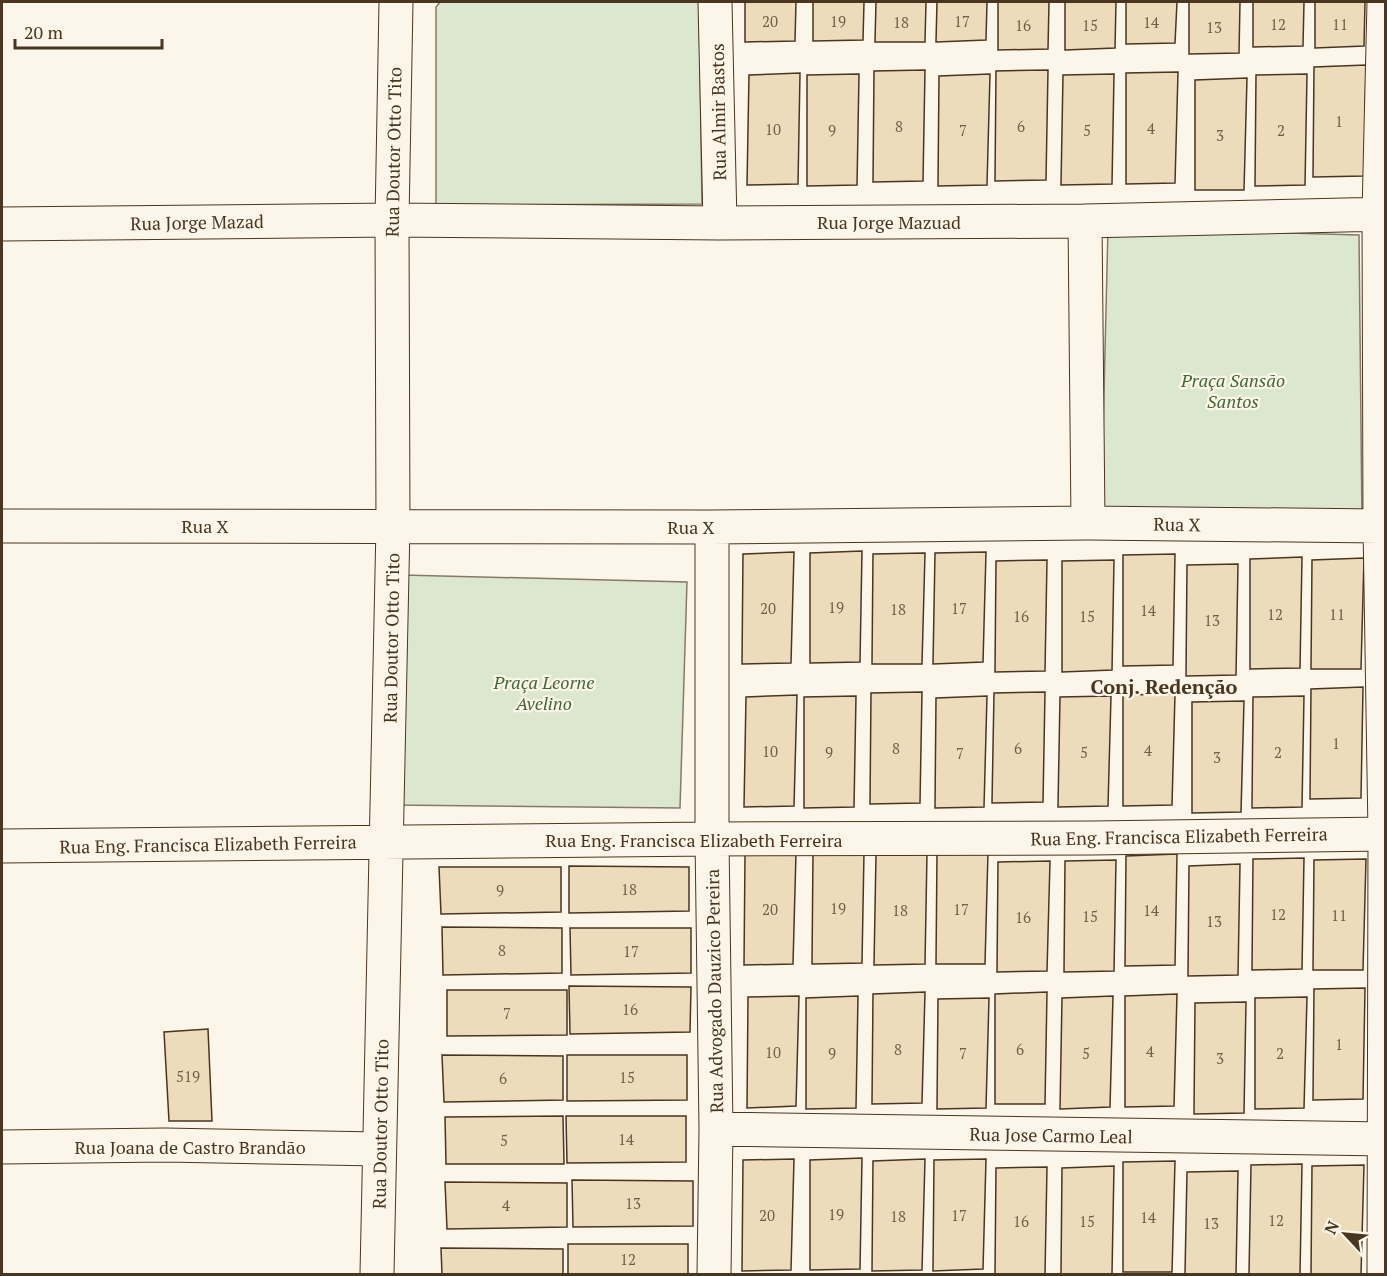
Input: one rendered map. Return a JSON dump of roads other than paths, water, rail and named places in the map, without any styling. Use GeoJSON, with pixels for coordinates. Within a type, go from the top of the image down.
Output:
{"type":"FeatureCollection","features":[{"type":"Feature","properties":{"kind":"street","name":"Rua Doutor Otto Tito"},"geometry":{"type":"LineString","coordinates":[[377,1275],[393,526],[392,220],[396,2]]}},
{"type":"Feature","properties":{"kind":"street","name":"Rua Almir Bastos"},"geometry":{"type":"LineString","coordinates":[[715,2],[720,223]]}},
{"type":"Feature","properties":{"kind":"street"},"geometry":{"type":"LineString","coordinates":[[1384,2],[1380,526],[1385,834],[1384,1275]]}},
{"type":"Feature","properties":{"kind":"street","name":"Rua Jorge Mazuad"},"geometry":{"type":"LineString","coordinates":[[392,220],[720,223],[1085,220],[1382,214]]}},
{"type":"Feature","properties":{"kind":"street","name":"Rua Jorge Mazad"},"geometry":{"type":"LineString","coordinates":[[2,224],[392,220]]}},
{"type":"Feature","properties":{"kind":"street"},"geometry":{"type":"LineString","coordinates":[[1085,220],[1088,523]]}},
{"type":"Feature","properties":{"kind":"street","name":"Rua X"},"geometry":{"type":"LineString","coordinates":[[2,526],[712,527],[1088,523],[1380,526]]}},
{"type":"Feature","properties":{"kind":"street","name":"Rua Advogado Dauzico Pereira"},"geometry":{"type":"LineString","coordinates":[[712,527],[711,839],[716,1129],[714,1275]]}},
{"type":"Feature","properties":{"kind":"street","name":"Rua Eng. Francisca Elizabeth Ferreira"},"geometry":{"type":"LineString","coordinates":[[2,846],[1385,834]]}},
{"type":"Feature","properties":{"kind":"street","name":"Rua Jose Carmo Leal"},"geometry":{"type":"LineString","coordinates":[[716,1129],[1385,1139]]}},
{"type":"Feature","properties":{"kind":"street","name":"Rua Joana de Castro Brandão"},"geometry":{"type":"LineString","coordinates":[[2,1147],[165,1145],[379,1149]]}},
{"type":"Feature","properties":{"kind":"district","name":"Conj. Redenção"},"geometry":{"type":"Point","coordinates":[1164,686]}},
{"type":"Feature","properties":{"kind":"park label","name":"Praça Sansão Santos"},"geometry":{"type":"Point","coordinates":[1233,390]}},
{"type":"Feature","properties":{"kind":"park label","name":"Praça Leorne Avelino"},"geometry":{"type":"Point","coordinates":[544,692]}}]}
